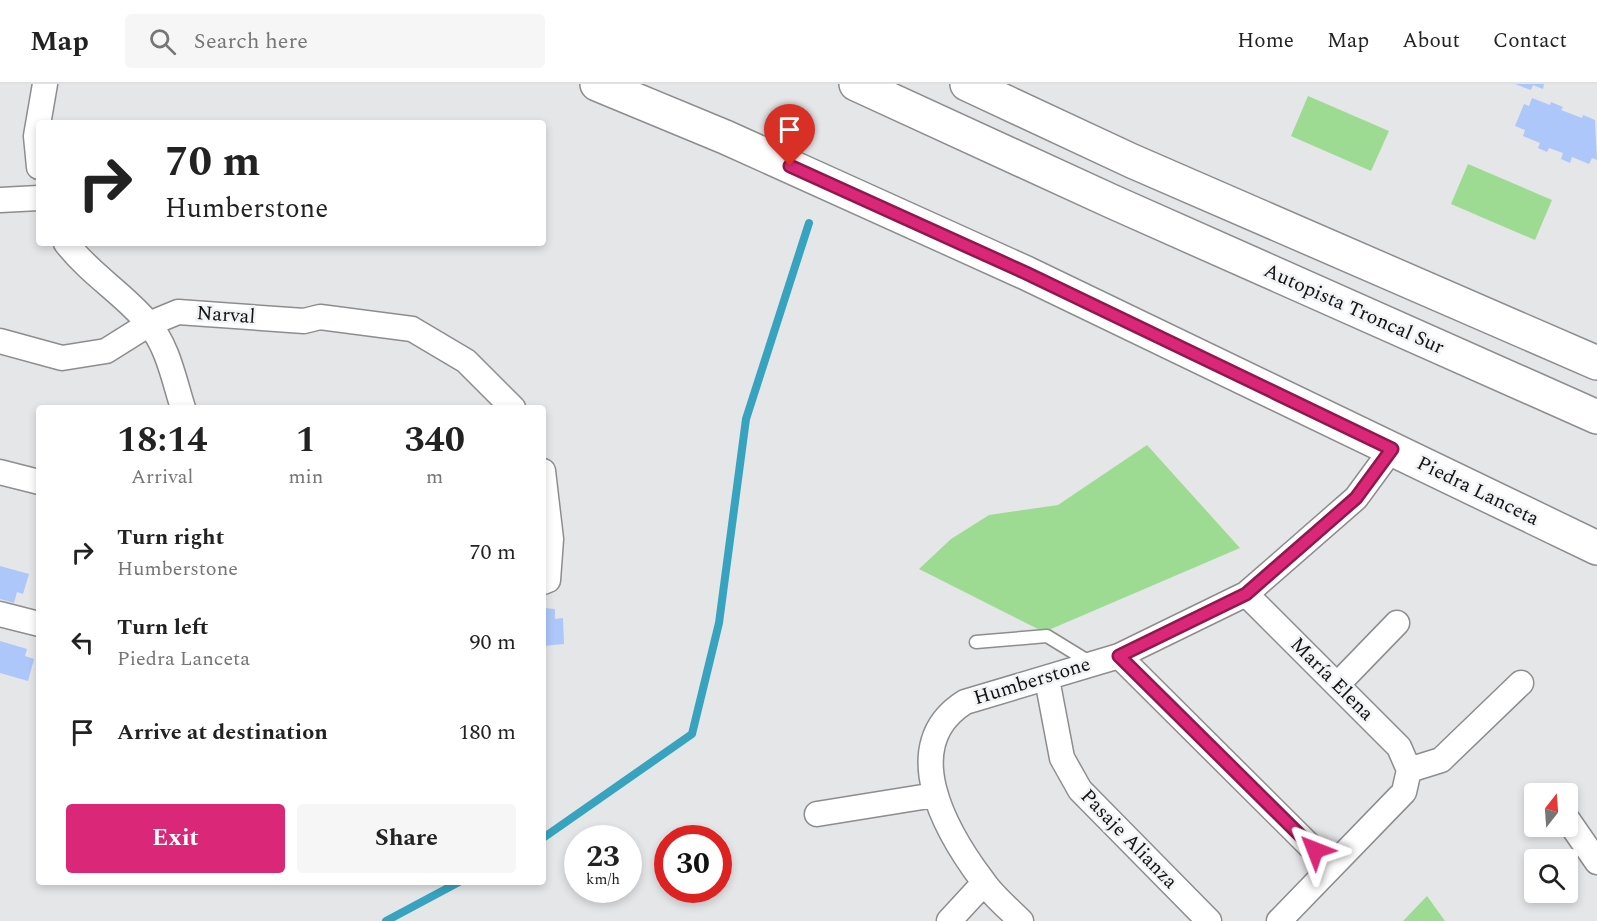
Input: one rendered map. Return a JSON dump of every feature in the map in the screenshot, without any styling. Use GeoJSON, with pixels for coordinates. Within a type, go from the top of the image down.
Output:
{"type":"FeatureCollection","features":[{"type":"Feature","properties":{"kind":"main road","name":"Autopista Troncal Sur"},"geometry":{"type":"LineString","coordinates":[[831,84],[1111,201]]}},
{"type":"Feature","properties":{"kind":"main road","name":"Autopista Troncal Sur"},"geometry":{"type":"LineString","coordinates":[[856,84],[1111,201],[1597,417]]}},
{"type":"Feature","properties":{"kind":"main road"},"geometry":{"type":"LineString","coordinates":[[967,84],[1132,161],[1597,363]]}},
{"type":"Feature","properties":{"kind":"main road"},"geometry":{"type":"LineString","coordinates":[[992,84],[1132,161]]}},
{"type":"Feature","properties":{"kind":"main road","name":"Piedra Lanceta"},"geometry":{"type":"LineString","coordinates":[[602,86],[1026,273],[1392,449],[1594,552]]}},
{"type":"Feature","properties":{"kind":"street"},"geometry":{"type":"LineString","coordinates":[[39,120],[45,84]]}},
{"type":"Feature","properties":{"kind":"street"},"geometry":{"type":"LineString","coordinates":[[0,200],[36,198]]}},
{"type":"Feature","properties":{"kind":"street"},"geometry":{"type":"LineString","coordinates":[[68,246],[85,267],[149,324],[166,355],[182,405]]}},
{"type":"Feature","properties":{"kind":"street","name":"Narval"},"geometry":{"type":"LineString","coordinates":[[0,341],[62,358],[106,351],[149,324],[178,312],[304,321],[320,318],[411,329],[466,361],[510,405]]}},
{"type":"Feature","properties":{"kind":"street","name":"Humberstone"},"geometry":{"type":"LineString","coordinates":[[935,795],[930,754],[935,733],[947,713],[965,702],[1119,656],[1246,594],[1356,498],[1392,449]]}},
{"type":"Feature","properties":{"kind":"street"},"geometry":{"type":"LineString","coordinates":[[0,472],[36,481]]}},
{"type":"Feature","properties":{"kind":"street"},"geometry":{"type":"LineString","coordinates":[[546,496],[551,539],[548,580],[546,581]]}},
{"type":"Feature","properties":{"kind":"street","name":"María Elena"},"geometry":{"type":"LineString","coordinates":[[1246,594],[1399,747],[1409,770]]}},
{"type":"Feature","properties":{"kind":"street"},"geometry":{"type":"LineString","coordinates":[[0,614],[36,623]]}},
{"type":"Feature","properties":{"kind":"street"},"geometry":{"type":"LineString","coordinates":[[1337,685],[1397,623]]}},
{"type":"Feature","properties":{"kind":"street"},"geometry":{"type":"LineString","coordinates":[[1119,656],[1331,867]]}},
{"type":"Feature","properties":{"kind":"street","name":"Pasaje Alianza"},"geometry":{"type":"LineString","coordinates":[[1047,679],[1062,758],[1080,790],[1209,921]]}},
{"type":"Feature","properties":{"kind":"street"},"geometry":{"type":"LineString","coordinates":[[1279,921],[1404,792],[1409,770],[1441,760],[1521,683]]}},
{"type":"Feature","properties":{"kind":"street"},"geometry":{"type":"LineString","coordinates":[[817,814],[935,795],[956,842],[984,883],[1021,921]]}},
{"type":"Feature","properties":{"kind":"street"},"geometry":{"type":"LineString","coordinates":[[1578,834],[1597,862]]}},
{"type":"Feature","properties":{"kind":"street"},"geometry":{"type":"LineString","coordinates":[[949,921],[984,883]]}},
{"type":"Feature","properties":{"kind":"lane"},"geometry":{"type":"LineString","coordinates":[[976,642],[1047,636],[1092,663]]}},
{"type":"Feature","properties":{"kind":"green space"},"geometry":{"type":"Polygon","coordinates":[[[1308,96],[1389,131],[1371,171],[1291,136],[1308,96]]]}},
{"type":"Feature","properties":{"kind":"green space"},"geometry":{"type":"Polygon","coordinates":[[[1468,164],[1552,200],[1535,240],[1451,204],[1468,164]]]}},
{"type":"Feature","properties":{"kind":"green space"},"geometry":{"type":"Polygon","coordinates":[[[1147,445],[1240,548],[1044,632],[919,569],[951,539],[989,515],[1058,505],[1147,445]]]}},
{"type":"Feature","properties":{"kind":"green space"},"geometry":{"type":"Polygon","coordinates":[[[1427,896],[1445,921],[1403,921],[1427,896]]]}},
{"type":"Feature","properties":{"kind":"building"},"geometry":{"type":"Polygon","coordinates":[[[1515,84],[1544,84],[1543,89],[1533,85],[1531,90],[1515,84]]]}},
{"type":"Feature","properties":{"kind":"building"},"geometry":{"type":"Polygon","coordinates":[[[1532,98],[1550,105],[1551,102],[1563,107],[1561,110],[1595,120],[1597,160],[1592,158],[1589,164],[1572,157],[1570,163],[1561,159],[1563,153],[1549,148],[1547,152],[1538,148],[1540,143],[1523,136],[1525,130],[1515,126],[1524,104],[1529,106],[1532,98]]]}},
{"type":"Feature","properties":{"kind":"building"},"geometry":{"type":"Polygon","coordinates":[[[0,566],[29,574],[23,594],[17,592],[14,603],[0,599],[0,566]]]}},
{"type":"Feature","properties":{"kind":"building"},"geometry":{"type":"Polygon","coordinates":[[[546,608],[555,609],[555,619],[563,618],[564,644],[546,646],[546,608]]]}},
{"type":"Feature","properties":{"kind":"building"},"geometry":{"type":"Polygon","coordinates":[[[0,641],[27,649],[25,656],[34,659],[28,681],[0,673],[0,641]]]}},
{"type":"Feature","properties":{"kind":"waterway"},"geometry":{"type":"LineString","coordinates":[[546,836],[692,734],[719,623],[746,419],[809,223]]}},
{"type":"Feature","properties":{"kind":"waterway"},"geometry":{"type":"LineString","coordinates":[[386,921],[453,885]]}},
{"type":"Feature","properties":{"kind":"route"},"geometry":{"type":"LineString","coordinates":[[790,166],[1026,273],[1392,449],[1356,498],[1246,594],[1119,656],[1315,850]]}}]}
